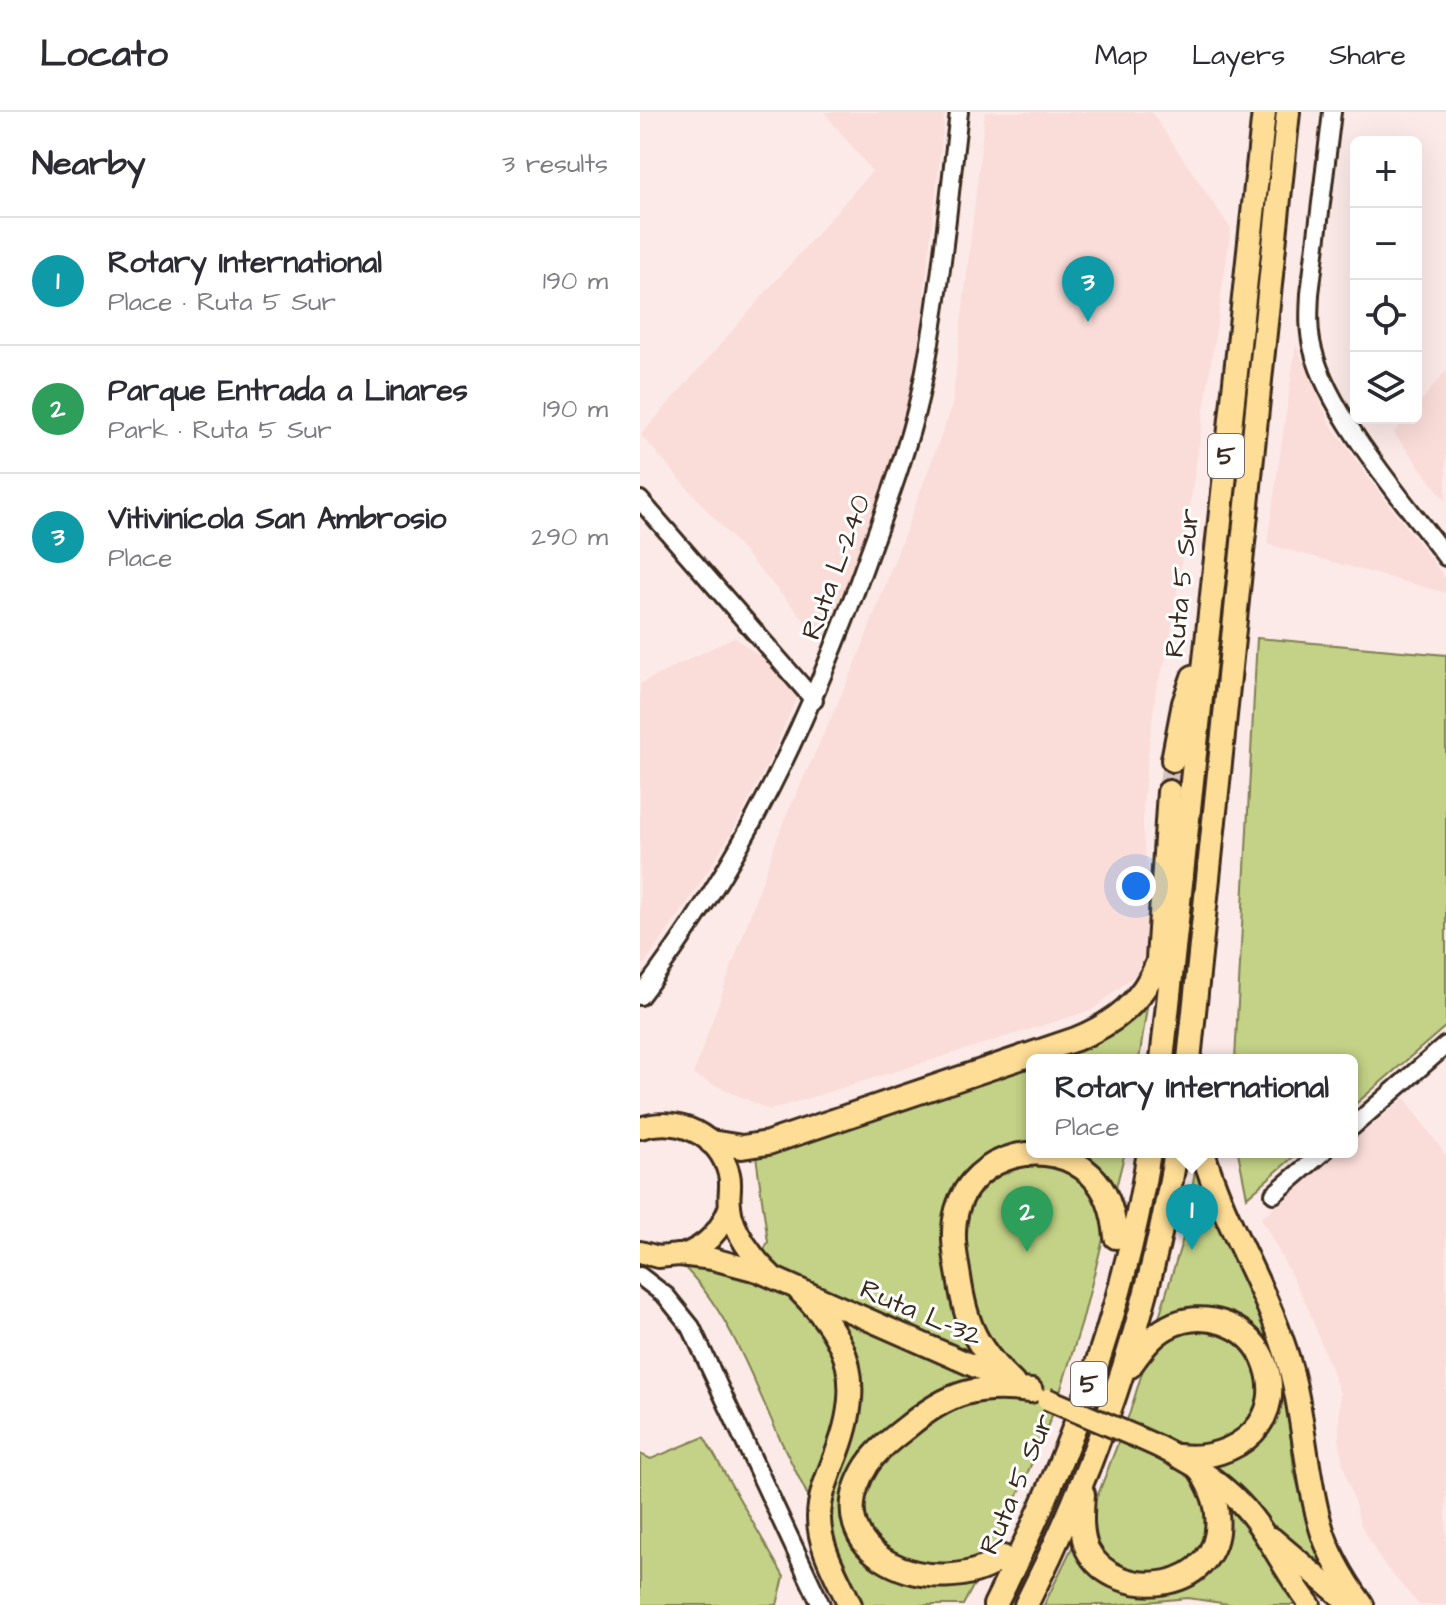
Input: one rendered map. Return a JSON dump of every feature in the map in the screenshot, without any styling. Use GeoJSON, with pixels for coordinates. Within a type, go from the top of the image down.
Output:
{"type":"FeatureCollection","features":[{"type":"Feature","properties":{"kind":"highway","name":"Ruta 5 Sur"},"geometry":{"type":"LineString","coordinates":[[1163,1054],[1264,112]]}},
{"type":"Feature","properties":{"kind":"highway","name":"Ruta 5 Sur"},"geometry":{"type":"LineString","coordinates":[[1190,1054],[1288,112]]}},
{"type":"Feature","properties":{"kind":"highway"},"geometry":{"type":"LineString","coordinates":[[1173,760],[1184,703],[1205,650]]}},
{"type":"Feature","properties":{"kind":"highway"},"geometry":{"type":"LineString","coordinates":[[1148,1054],[1158,962],[1169,792]]}},
{"type":"Feature","properties":{"kind":"highway"},"geometry":{"type":"LineString","coordinates":[[1032,1054],[1106,1026],[1131,1007],[1147,986],[1158,962]]}},
{"type":"Feature","properties":{"kind":"highway"},"geometry":{"type":"LineString","coordinates":[[711,1142],[742,1147],[768,1143],[1026,1056]]}},
{"type":"Feature","properties":{"kind":"highway"},"geometry":{"type":"LineString","coordinates":[[1026,1154],[1001,1160],[983,1170],[965,1191],[956,1211],[954,1238],[966,1317],[979,1346],[1030,1391]]}},
{"type":"Feature","properties":{"kind":"highway"},"geometry":{"type":"LineString","coordinates":[[1061,1158],[1079,1166],[1099,1185],[1110,1206],[1116,1237]]}},
{"type":"Feature","properties":{"kind":"highway"},"geometry":{"type":"LineString","coordinates":[[981,1605],[1031,1494],[1071,1391],[1100,1301],[1133,1158]]}},
{"type":"Feature","properties":{"kind":"highway","name":"Ruta 5 Sur"},"geometry":{"type":"LineString","coordinates":[[995,1605],[1063,1457],[1096,1364],[1128,1251],[1148,1158]]}},
{"type":"Feature","properties":{"kind":"highway","name":"Ruta 5 Sur"},"geometry":{"type":"LineString","coordinates":[[1026,1605],[1085,1473],[1119,1384],[1154,1259],[1175,1158]]}},
{"type":"Feature","properties":{"kind":"highway"},"geometry":{"type":"LineString","coordinates":[[1205,1158],[1222,1207],[1284,1347],[1296,1384],[1324,1537],[1342,1576],[1362,1605]]}},
{"type":"Feature","properties":{"kind":"highway"},"geometry":{"type":"LineString","coordinates":[[800,1291],[819,1311],[837,1339],[851,1380],[850,1417],[823,1493],[819,1519],[824,1547],[850,1605]]}},
{"type":"Feature","properties":{"kind":"highway"},"geometry":{"type":"LineString","coordinates":[[1119,1384],[1146,1346],[1165,1329],[1178,1323],[1199,1319],[1222,1322],[1243,1333],[1254,1344],[1265,1364],[1269,1389],[1267,1404],[1257,1426],[1240,1444],[1227,1451],[1210,1456],[1178,1456]]}},
{"type":"Feature","properties":{"kind":"highway"},"geometry":{"type":"LineString","coordinates":[[1003,1557],[990,1573],[962,1590],[929,1594],[907,1590],[886,1578],[866,1556],[854,1519],[855,1493],[876,1453],[939,1403],[960,1393],[990,1387],[1030,1391]]}},
{"type":"Feature","properties":{"kind":"highway"},"geometry":{"type":"LineString","coordinates":[[1085,1473],[1082,1524],[1089,1554],[1098,1569],[1117,1584],[1150,1592],[1166,1590],[1188,1580],[1212,1550],[1218,1528],[1217,1513],[1211,1491],[1199,1468]]}},
{"type":"Feature","properties":{"kind":"main road"},"geometry":{"type":"LineString","coordinates":[[643,1124],[683,1126],[711,1142]]}},
{"type":"Feature","properties":{"kind":"main road","name":"Ruta L-32"},"geometry":{"type":"LineString","coordinates":[[711,1142],[723,1158],[730,1176],[730,1206],[750,1250],[774,1278]]}},
{"type":"Feature","properties":{"kind":"main road"},"geometry":{"type":"LineString","coordinates":[[679,1255],[699,1248],[715,1234],[730,1206]]}},
{"type":"Feature","properties":{"kind":"main road","name":"Ruta L-32"},"geometry":{"type":"LineString","coordinates":[[640,1252],[658,1257],[679,1255],[726,1262],[774,1278],[1137,1437],[1199,1468],[1228,1491],[1262,1531]]}},
{"type":"Feature","properties":{"kind":"main road"},"geometry":{"type":"LineString","coordinates":[[1262,1531],[1310,1605]]}},
{"type":"Feature","properties":{"kind":"main road"},"geometry":{"type":"LineString","coordinates":[[1262,1531],[1351,1605]]}},
{"type":"Feature","properties":{"kind":"street","name":"Ruta L-240"},"geometry":{"type":"LineString","coordinates":[[640,996],[689,930],[742,846],[775,784],[814,700],[898,472],[920,395],[936,314],[959,112]]}},
{"type":"Feature","properties":{"kind":"street"},"geometry":{"type":"LineString","coordinates":[[1332,112],[1310,294],[1312,347],[1333,396],[1366,449],[1446,557]]}},
{"type":"Feature","properties":{"kind":"street"},"geometry":{"type":"LineString","coordinates":[[640,500],[814,700]]}},
{"type":"Feature","properties":{"kind":"street"},"geometry":{"type":"LineString","coordinates":[[1358,1122],[1446,1045]]}},
{"type":"Feature","properties":{"kind":"street"},"geometry":{"type":"LineString","coordinates":[[1274,1194],[1316,1158]]}},
{"type":"Feature","properties":{"kind":"street"},"geometry":{"type":"LineString","coordinates":[[640,1276],[666,1296],[696,1335],[821,1605]]}},
{"type":"Feature","properties":{"kind":"shaded area"},"geometry":{"type":"Polygon","coordinates":[[[824,112],[945,112],[919,339],[908,400],[874,516],[823,641],[641,435],[872,171],[824,112]]]}},
{"type":"Feature","properties":{"kind":"shaded area"},"geometry":{"type":"Polygon","coordinates":[[[985,112],[1151,112],[1231,229],[1168,652],[1156,688],[1147,763],[1143,840],[1153,900],[1146,966],[1092,1010],[770,1110],[693,1075],[783,823],[856,663],[952,407],[985,112]]]}},
{"type":"Feature","properties":{"kind":"shaded area"},"geometry":{"type":"Polygon","coordinates":[[[1296,345],[1330,424],[1446,579],[1446,593],[1267,544],[1296,345]]]}},
{"type":"Feature","properties":{"kind":"shaded area"},"geometry":{"type":"Polygon","coordinates":[[[1446,371],[1446,501],[1394,433],[1401,424],[1422,424],[1422,400],[1446,371]]]}},
{"type":"Feature","properties":{"kind":"shaded area"},"geometry":{"type":"Polygon","coordinates":[[[734,637],[801,688],[769,761],[732,832],[640,970],[640,684],[734,637]]]}},
{"type":"Feature","properties":{"kind":"shaded area"},"geometry":{"type":"Polygon","coordinates":[[[1405,1098],[1446,1156],[1446,1605],[1419,1605],[1381,1561],[1361,1525],[1339,1439],[1340,1393],[1306,1303],[1261,1218],[1333,1158],[1358,1158],[1358,1137],[1405,1098]]]}},
{"type":"Feature","properties":{"kind":"green space"},"geometry":{"type":"Polygon","coordinates":[[[1257,638],[1446,655],[1446,1026],[1358,1102],[1358,1054],[1235,1054],[1257,638]]]}},
{"type":"Feature","properties":{"kind":"green space"},"geometry":{"type":"Polygon","coordinates":[[[1149,994],[1140,1054],[1047,1054],[1149,994]]]}},
{"type":"Feature","properties":{"kind":"green space"},"geometry":{"type":"Polygon","coordinates":[[[1026,1064],[1026,1158],[1123,1158],[1082,1322],[1054,1411],[1003,1530],[963,1605],[863,1605],[726,1323],[680,1263],[748,1281],[768,1242],[756,1156],[1026,1064]]]}},
{"type":"Feature","properties":{"kind":"green space"},"geometry":{"type":"Polygon","coordinates":[[[1200,1158],[1279,1361],[1294,1471],[1309,1527],[1332,1579],[1305,1551],[1277,1568],[1305,1605],[1235,1605],[1188,1598],[1115,1605],[1044,1605],[1099,1492],[1130,1412],[1184,1235],[1200,1158]]]}},
{"type":"Feature","properties":{"kind":"green space"},"geometry":{"type":"Polygon","coordinates":[[[1239,1158],[1292,1158],[1247,1197],[1239,1158]]]}},
{"type":"Feature","properties":{"kind":"green space"},"geometry":{"type":"Polygon","coordinates":[[[704,1437],[784,1577],[777,1605],[640,1605],[640,1454],[651,1459],[704,1437]]]}},
{"type":"Feature","properties":{"kind":"tunnel"},"geometry":{"type":"LineString","coordinates":[[1169,792],[1173,760]]}},
{"type":"Feature","properties":{"kind":"place","name":"Vitivinícola San Ambrosio"},"geometry":{"type":"Point","coordinates":[1088,322]}},
{"type":"Feature","properties":{"kind":"place","name":"Rotary International"},"geometry":{"type":"Point","coordinates":[1192,1250]}},
{"type":"Feature","properties":{"kind":"place","name":"Parque Entrada a Linares"},"geometry":{"type":"Point","coordinates":[1027,1252]}}]}
